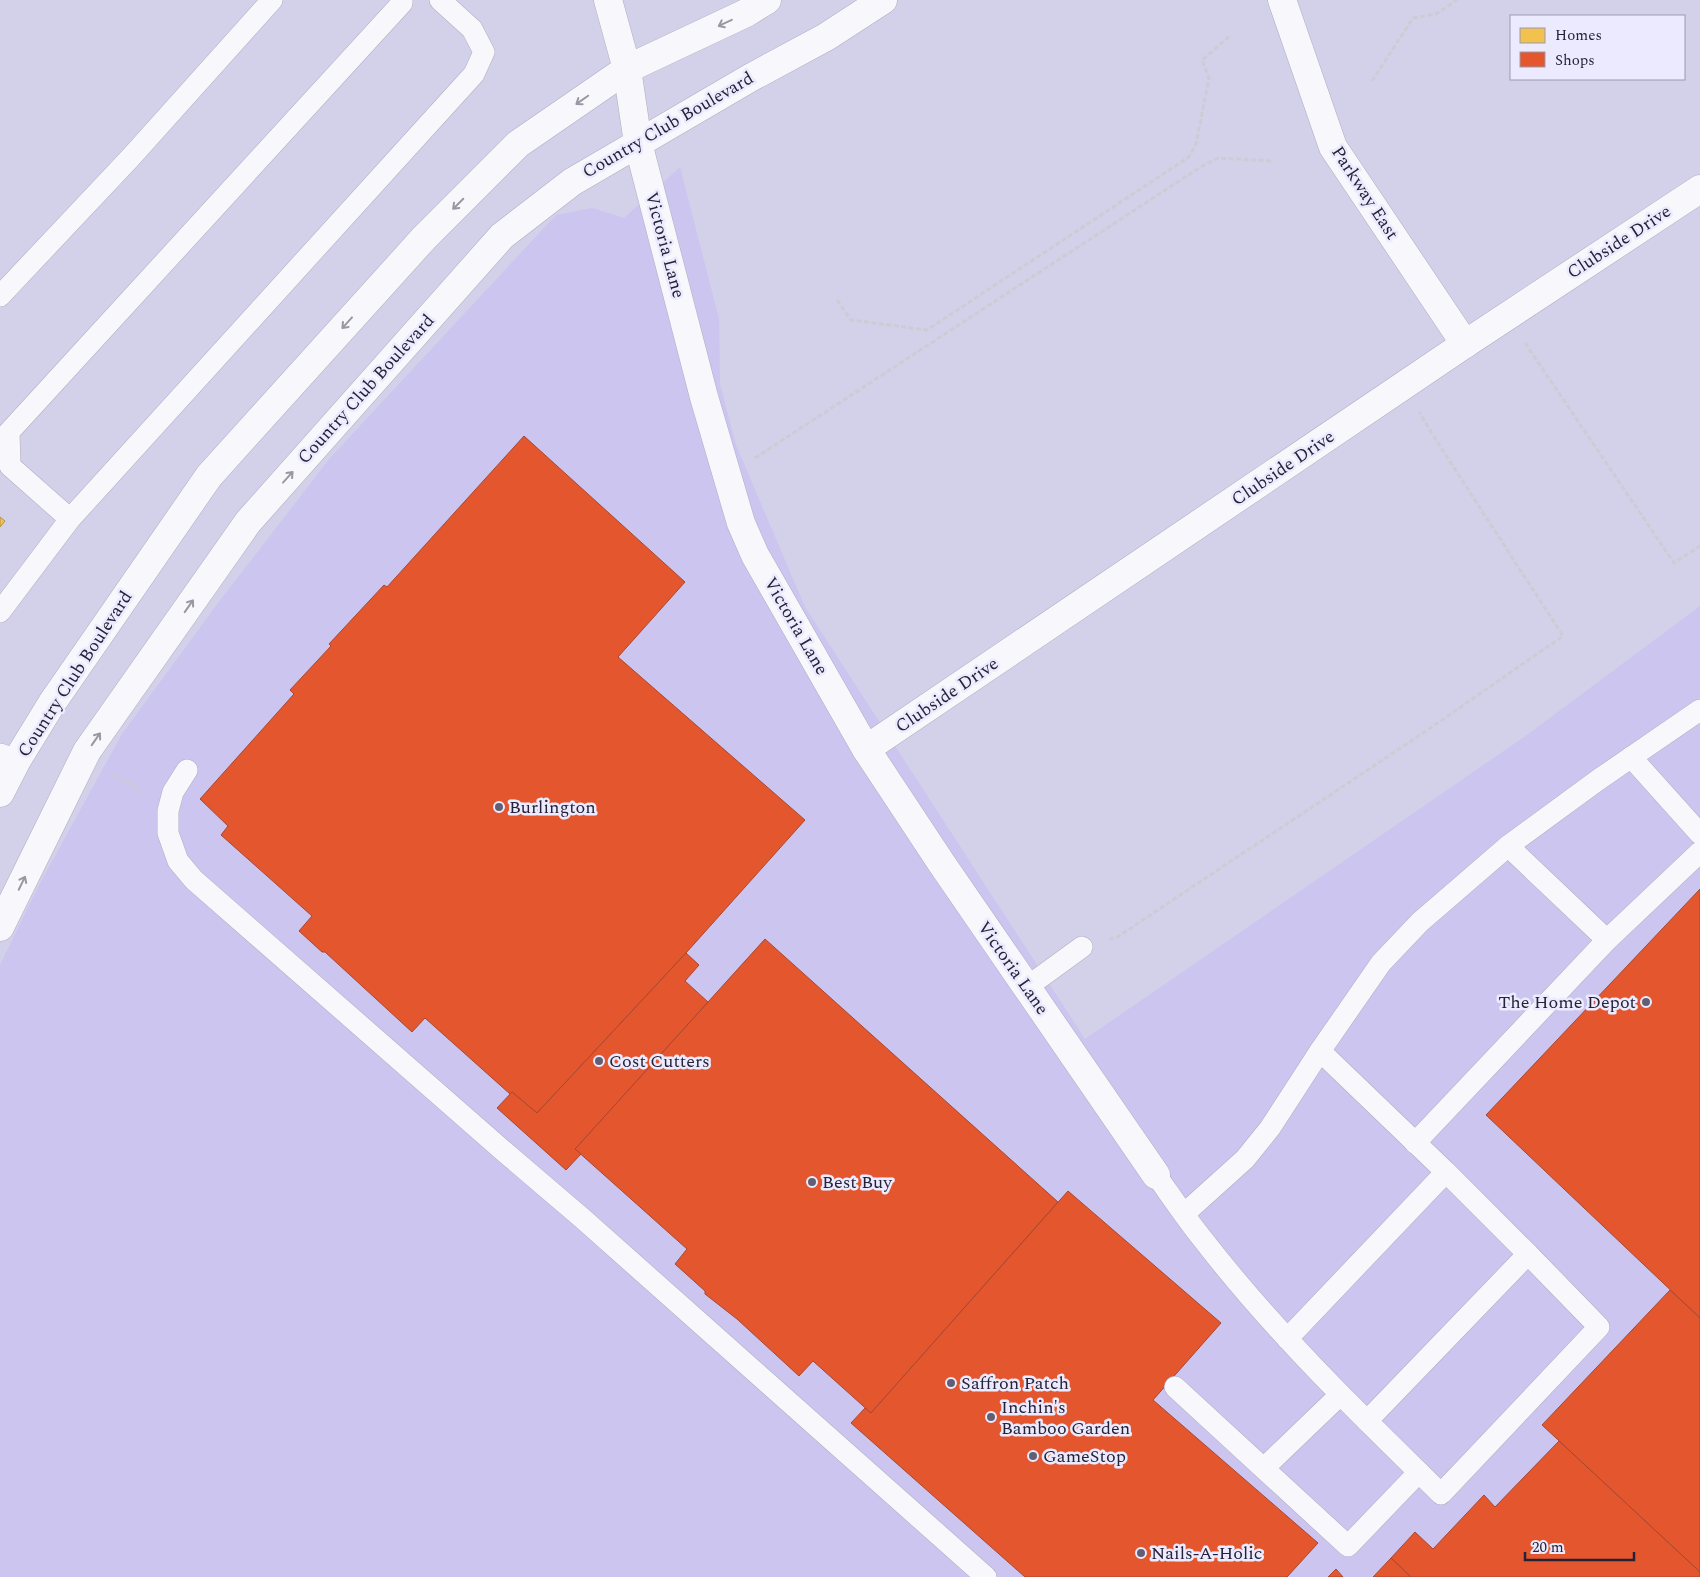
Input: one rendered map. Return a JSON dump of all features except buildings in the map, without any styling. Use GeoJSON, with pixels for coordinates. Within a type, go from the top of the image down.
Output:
{"type":"FeatureCollection","features":[{"type":"Feature","properties":{"kind":"street","name":"Victoria Lane"},"geometry":{"type":"LineString","coordinates":[[608,0],[627,69],[638,143],[704,397],[741,523],[755,555],[866,749],[942,864],[1156,1175]]}},
{"type":"Feature","properties":{"kind":"street","name":"Country Club Boulevard"},"geometry":{"type":"LineString","coordinates":[[0,793],[9,757],[52,703],[209,476],[424,238],[518,144],[627,69],[746,13],[768,0]]}},
{"type":"Feature","properties":{"kind":"street","name":"Country Club Boulevard"},"geometry":{"type":"LineString","coordinates":[[0,927],[88,751],[248,522],[502,236],[572,182],[750,78],[826,37],[883,0]]}},
{"type":"Feature","properties":{"kind":"street","name":"Parkway East"},"geometry":{"type":"LineString","coordinates":[[1282,0],[1334,147],[1465,344]]}},
{"type":"Feature","properties":{"kind":"street","name":"Clubside Drive"},"geometry":{"type":"LineString","coordinates":[[866,749],[1465,344],[1700,189]]}},
{"type":"Feature","properties":{"kind":"lane"},"geometry":{"type":"LineString","coordinates":[[0,296],[132,156],[272,0]]}},
{"type":"Feature","properties":{"kind":"lane"},"geometry":{"type":"LineString","coordinates":[[70,519],[10,466],[5,444],[9,432],[402,3],[402,0]]}},
{"type":"Feature","properties":{"kind":"lane"},"geometry":{"type":"LineString","coordinates":[[0,612],[70,519],[474,74],[484,52],[472,29],[440,0]]}},
{"type":"Feature","properties":{"kind":"lane"},"geometry":{"type":"LineString","coordinates":[[1184,1214],[1245,1160],[1270,1128],[1381,963],[1420,922],[1508,846],[1631,757],[1700,710]]}},
{"type":"Feature","properties":{"kind":"lane"},"geometry":{"type":"LineString","coordinates":[[1631,757],[1700,834]]}},
{"type":"Feature","properties":{"kind":"lane"},"geometry":{"type":"LineString","coordinates":[[187,770],[173,792],[168,810],[168,834],[178,861],[194,880],[582,1218],[986,1577]]}},
{"type":"Feature","properties":{"kind":"lane"},"geometry":{"type":"LineString","coordinates":[[1508,846],[1607,940]]}},
{"type":"Feature","properties":{"kind":"lane"},"geometry":{"type":"LineString","coordinates":[[1415,1143],[1607,940],[1700,852]]}},
{"type":"Feature","properties":{"kind":"lane"},"geometry":{"type":"LineString","coordinates":[[1027,987],[1082,948]]}},
{"type":"Feature","properties":{"kind":"lane"},"geometry":{"type":"LineString","coordinates":[[1156,1175],[1200,1236],[1287,1339],[1367,1422],[1442,1494],[1599,1327],[1446,1172],[1320,1051]]}},
{"type":"Feature","properties":{"kind":"lane"},"geometry":{"type":"LineString","coordinates":[[1287,1339],[1446,1172]]}},
{"type":"Feature","properties":{"kind":"lane"},"geometry":{"type":"LineString","coordinates":[[1367,1422],[1528,1254]]}},
{"type":"Feature","properties":{"kind":"lane"},"geometry":{"type":"LineString","coordinates":[[1175,1387],[1348,1546],[1419,1472]]}},
{"type":"Feature","properties":{"kind":"lane"},"geometry":{"type":"LineString","coordinates":[[1264,1468],[1340,1394]]}},
{"type":"Feature","properties":{"kind":"path"},"geometry":{"type":"LineString","coordinates":[[1372,82],[1412,18],[1436,14],[1457,0]]}},
{"type":"Feature","properties":{"kind":"path"},"geometry":{"type":"LineString","coordinates":[[837,300],[851,320],[927,330],[1189,157],[1196,144],[1209,78],[1202,60],[1231,35]]}},
{"type":"Feature","properties":{"kind":"path"},"geometry":{"type":"LineString","coordinates":[[752,460],[1199,168],[1218,158],[1271,162]]}},
{"type":"Feature","properties":{"kind":"path"},"geometry":{"type":"LineString","coordinates":[[1507,316],[1674,564],[1700,546]]}},
{"type":"Feature","properties":{"kind":"path"},"geometry":{"type":"LineString","coordinates":[[1082,948],[1116,938],[1429,729],[1563,636],[1436,440],[1404,386]]}},
{"type":"Feature","properties":{"kind":"path"},"geometry":{"type":"LineString","coordinates":[[110,772],[147,794]]}},
{"type":"Feature","properties":{"kind":"shaded area"},"geometry":{"type":"Polygon","coordinates":[[[680,167],[719,319],[720,384],[736,445],[805,607],[1085,1039],[1527,735],[1700,606],[1700,1577],[0,1577],[0,965],[38,887],[122,734],[218,603],[330,458],[556,215],[592,208],[624,218],[680,167]]]}},
{"type":"Feature","properties":{"kind":"place","name":"Burlington"},"geometry":{"type":"Point","coordinates":[499,807]}},
{"type":"Feature","properties":{"kind":"place","name":"The Home Depot"},"geometry":{"type":"Point","coordinates":[1646,1002]}},
{"type":"Feature","properties":{"kind":"place","name":"Cost Cutters"},"geometry":{"type":"Point","coordinates":[599,1061]}},
{"type":"Feature","properties":{"kind":"place","name":"Best Buy"},"geometry":{"type":"Point","coordinates":[812,1182]}},
{"type":"Feature","properties":{"kind":"place","name":"Saffron Patch"},"geometry":{"type":"Point","coordinates":[951,1383]}},
{"type":"Feature","properties":{"kind":"place","name":"Inchin's Bamboo Garden"},"geometry":{"type":"Point","coordinates":[991,1417]}},
{"type":"Feature","properties":{"kind":"place","name":"GameStop"},"geometry":{"type":"Point","coordinates":[1033,1456]}},
{"type":"Feature","properties":{"kind":"place","name":"Nails-A-Holic"},"geometry":{"type":"Point","coordinates":[1141,1553]}}]}
